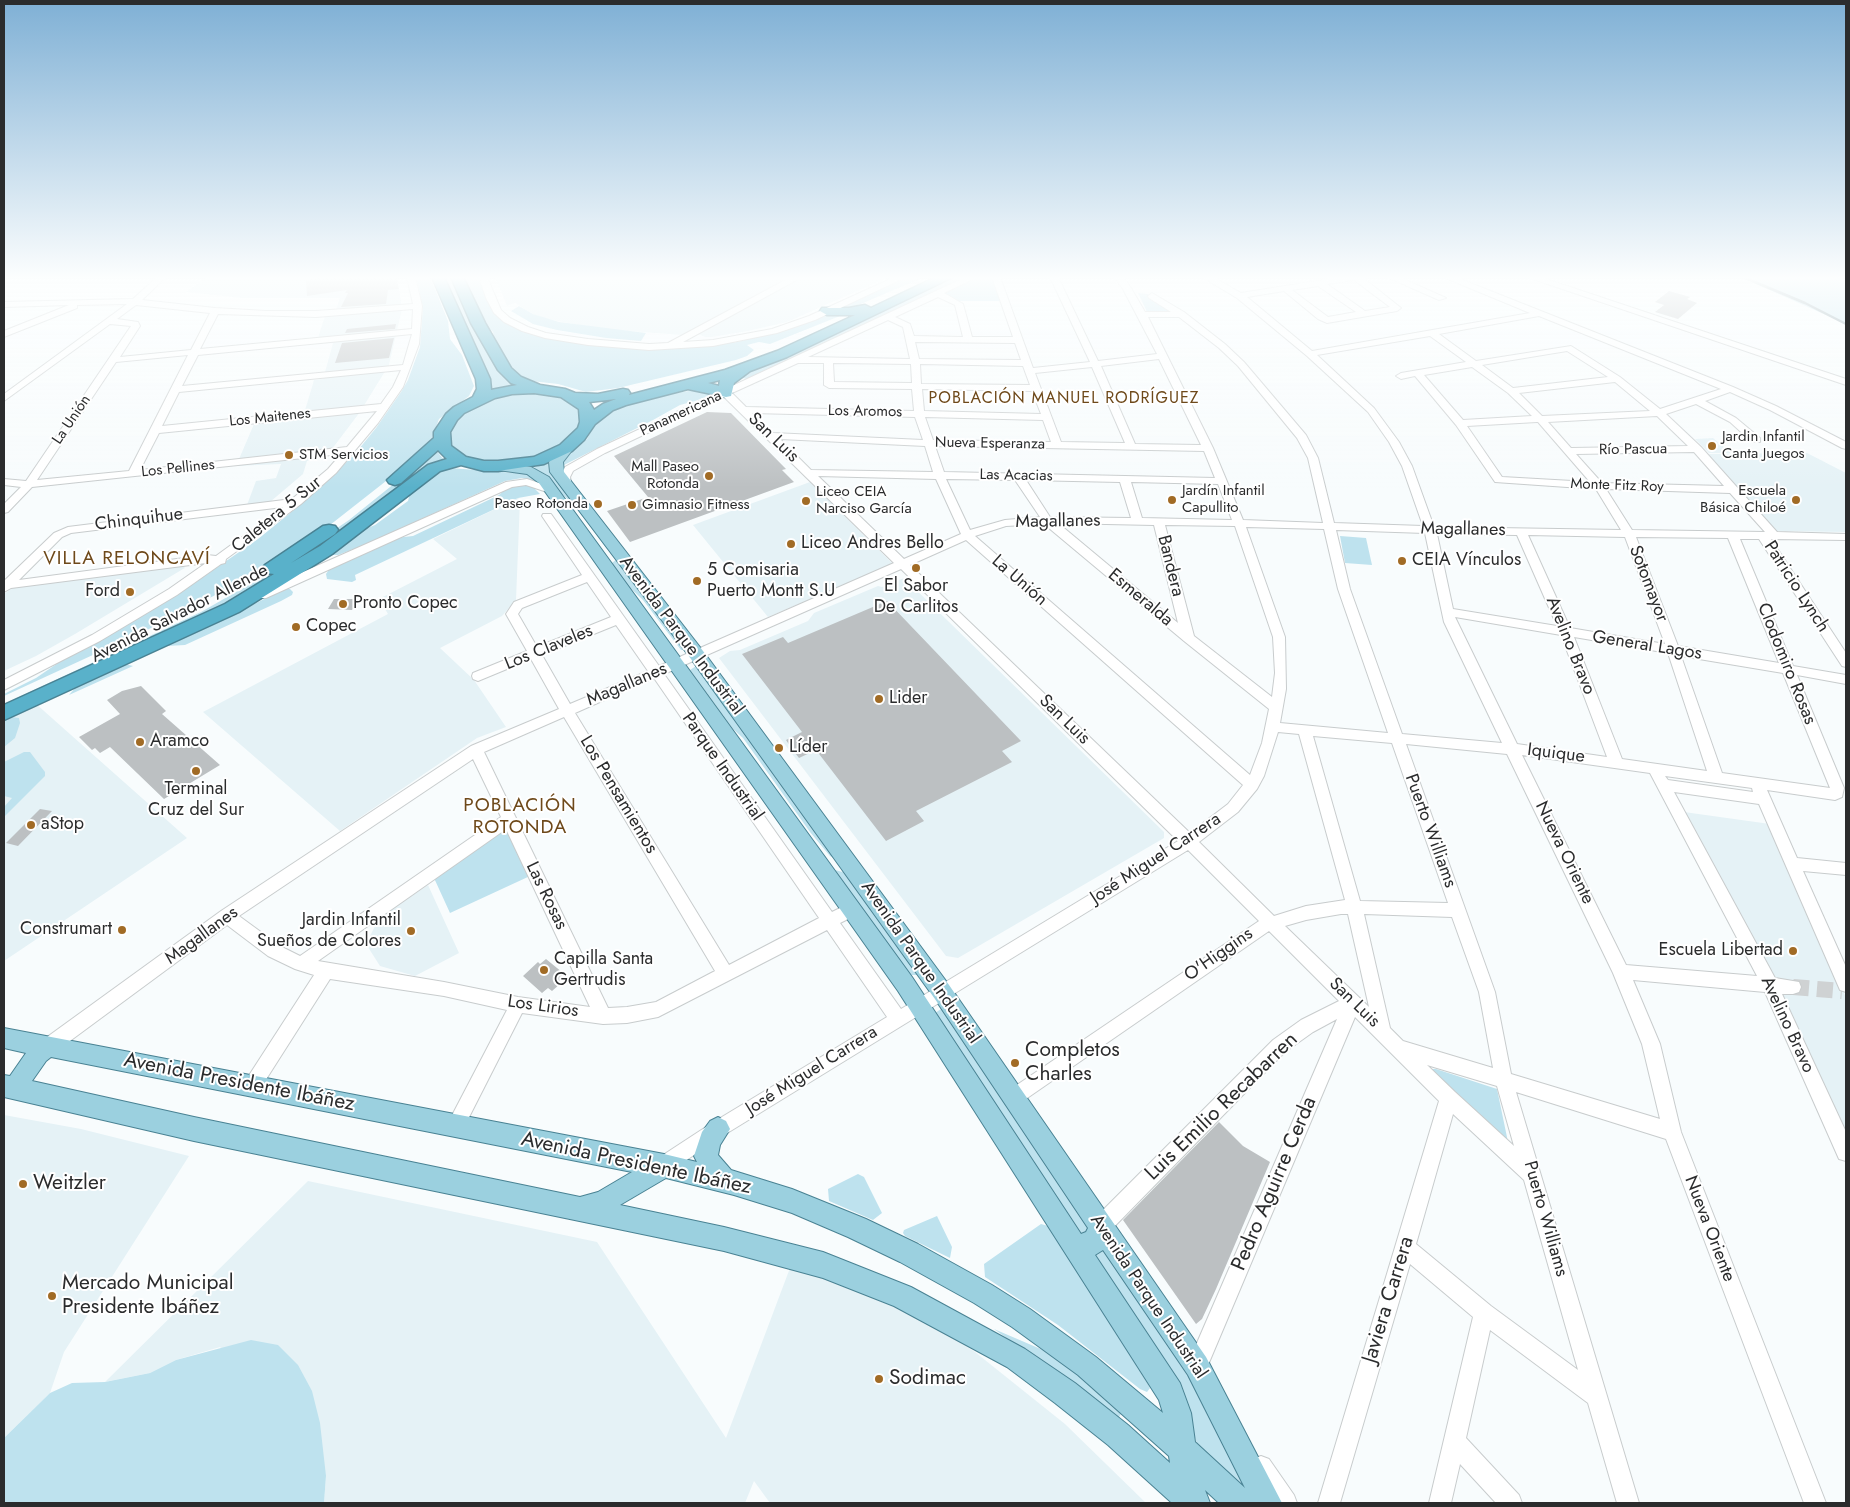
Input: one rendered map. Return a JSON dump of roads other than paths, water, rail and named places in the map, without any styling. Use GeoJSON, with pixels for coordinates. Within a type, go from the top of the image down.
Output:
{"type":"FeatureCollection","features":[{"type":"Feature","properties":{"kind":"highway"},"geometry":{"type":"LineString","coordinates":[[469,347],[483,379],[484,389],[480,399]]}},
{"type":"Feature","properties":{"kind":"highway"},"geometry":{"type":"LineString","coordinates":[[492,347],[508,374],[521,383],[573,397],[598,398],[723,367],[778,347]]}},
{"type":"Feature","properties":{"kind":"highway"},"geometry":{"type":"LineString","coordinates":[[681,386],[705,387],[726,393],[728,381],[738,373],[796,347]]}},
{"type":"Feature","properties":{"kind":"highway"},"geometry":{"type":"LineString","coordinates":[[588,422],[614,405],[757,364]]}},
{"type":"Feature","properties":{"kind":"highway"},"geometry":{"type":"LineString","coordinates":[[738,373],[737,376],[741,380],[752,380]]}},
{"type":"Feature","properties":{"kind":"highway"},"geometry":{"type":"LineString","coordinates":[[544,389],[512,390],[480,399],[459,410],[451,417],[442,432],[444,447],[450,454],[460,460],[484,466],[538,461],[559,452],[571,444],[585,430],[588,422],[586,408],[573,397]]}},
{"type":"Feature","properties":{"kind":"highway","name":"Avenida Salvador Allende"},"geometry":{"type":"LineString","coordinates":[[4,700],[175,621],[272,568],[362,506],[416,463],[442,439]]}},
{"type":"Feature","properties":{"kind":"highway","name":"Avenida Salvador Allende"},"geometry":{"type":"LineString","coordinates":[[4,713],[232,608],[326,550],[431,471],[445,464],[460,460]]}},
{"type":"Feature","properties":{"kind":"main road","name":"Avenida Parque Industrial"},"geometry":{"type":"LineString","coordinates":[[571,444],[558,457],[556,467],[567,486],[619,552],[687,659],[852,909],[919,1006],[1170,1393],[1177,1413],[1187,1482],[1194,1503]]}},
{"type":"Feature","properties":{"kind":"main road","name":"Avenida Parque Industrial"},"geometry":{"type":"LineString","coordinates":[[498,466],[524,469],[536,473],[553,491],[604,562],[687,659],[942,992],[1198,1366],[1268,1503]]}},
{"type":"Feature","properties":{"kind":"main road"},"geometry":{"type":"LineString","coordinates":[[594,549],[605,552],[619,552]]}},
{"type":"Feature","properties":{"kind":"main road"},"geometry":{"type":"LineString","coordinates":[[604,562],[619,552]]}},
{"type":"Feature","properties":{"kind":"main road","name":"Avenida Presidente Ibáñez"},"geometry":{"type":"LineString","coordinates":[[4,1038],[664,1166],[724,1180],[787,1200],[844,1222],[909,1253],[983,1294],[1035,1328],[1088,1366],[1181,1447],[1240,1503]]}},
{"type":"Feature","properties":{"kind":"main road"},"geometry":{"type":"LineString","coordinates":[[49,1046],[38,1054],[11,1088],[194,1129],[782,1253],[846,1273],[902,1296],[993,1344],[1038,1373],[1118,1435],[1194,1503]]}},
{"type":"Feature","properties":{"kind":"main road"},"geometry":{"type":"LineString","coordinates":[[718,1129],[710,1140],[706,1156],[708,1164],[724,1180]]}},
{"type":"Feature","properties":{"kind":"main road"},"geometry":{"type":"LineString","coordinates":[[580,1210],[603,1202],[664,1166]]}},
{"type":"Feature","properties":{"kind":"main road"},"geometry":{"type":"LineString","coordinates":[[1073,1243],[1081,1246],[1093,1243],[1099,1236],[1102,1226]]}},
{"type":"Feature","properties":{"kind":"street"},"geometry":{"type":"LineString","coordinates":[[4,398],[9,390],[71,347]]}},
{"type":"Feature","properties":{"kind":"street","name":"La Unión"},"geometry":{"type":"LineString","coordinates":[[4,510],[29,484],[121,347]]}},
{"type":"Feature","properties":{"kind":"street"},"geometry":{"type":"LineString","coordinates":[[133,474],[196,347]]}},
{"type":"Feature","properties":{"kind":"street"},"geometry":{"type":"LineString","coordinates":[[112,360],[246,347]]}},
{"type":"Feature","properties":{"kind":"street","name":"Caletera 5 Sur"},"geometry":{"type":"LineString","coordinates":[[4,685],[107,632],[160,601],[221,560],[297,502],[326,477],[351,450],[385,407],[407,368],[413,347]]}},
{"type":"Feature","properties":{"kind":"street","name":"Panamericana"},"geometry":{"type":"LineString","coordinates":[[567,486],[565,477],[574,465],[823,347]]}},
{"type":"Feature","properties":{"kind":"street","name":"La Unión"},"geometry":{"type":"LineString","coordinates":[[912,347],[918,386],[919,414],[939,474],[967,535],[1252,785]]}},
{"type":"Feature","properties":{"kind":"street"},"geometry":{"type":"LineString","coordinates":[[1022,347],[1057,446]]}},
{"type":"Feature","properties":{"kind":"street"},"geometry":{"type":"LineString","coordinates":[[1088,347],[1131,446]]}},
{"type":"Feature","properties":{"kind":"street","name":"José Miguel Carrera"},"geometry":{"type":"LineString","coordinates":[[664,1166],[718,1129],[1189,842],[1224,815],[1242,798],[1252,785],[1262,764],[1273,728],[1282,673],[1280,645],[1239,523],[1222,480],[1159,347]]}},
{"type":"Feature","properties":{"kind":"street","name":"Puerto Williams"},"geometry":{"type":"LineString","coordinates":[[1223,347],[1241,364],[1302,437],[1316,466],[1344,588],[1487,992],[1504,1081],[1628,1503]]}},
{"type":"Feature","properties":{"kind":"street","name":"Nueva Oriente"},"geometry":{"type":"LineString","coordinates":[[1302,347],[1371,410],[1394,442],[1407,466],[1430,530],[1455,634],[1514,749],[1621,972],[1651,1044],[1672,1132],[1815,1503]]}},
{"type":"Feature","properties":{"kind":"street"},"geometry":{"type":"LineString","coordinates":[[1310,354],[1351,347]]}},
{"type":"Feature","properties":{"kind":"street","name":"Sotomayor"},"geometry":{"type":"LineString","coordinates":[[1451,347],[1511,392],[1541,420],[1599,486],[1629,534],[1673,650],[1716,777]]}},
{"type":"Feature","properties":{"kind":"street"},"geometry":{"type":"LineString","coordinates":[[1624,347],[1773,408],[1846,446]]}},
{"type":"Feature","properties":{"kind":"street"},"geometry":{"type":"LineString","coordinates":[[1742,347],[1846,382]]}},
{"type":"Feature","properties":{"kind":"street","name":"Patricio Lynch"},"geometry":{"type":"LineString","coordinates":[[1474,365],[1564,348],[1571,350],[1617,379],[1659,413],[1697,449],[1735,490],[1768,536],[1846,663]]}},
{"type":"Feature","properties":{"kind":"street"},"geometry":{"type":"LineString","coordinates":[[795,360],[914,362],[1029,367],[1163,356]]}},
{"type":"Feature","properties":{"kind":"street"},"geometry":{"type":"LineString","coordinates":[[828,360],[829,385],[1036,388]]}},
{"type":"Feature","properties":{"kind":"street"},"geometry":{"type":"LineString","coordinates":[[1401,376],[1474,365]]}},
{"type":"Feature","properties":{"kind":"street"},"geometry":{"type":"LineString","coordinates":[[176,389],[407,368]]}},
{"type":"Feature","properties":{"kind":"street"},"geometry":{"type":"LineString","coordinates":[[1418,374],[1460,423],[1659,413],[1730,389]]}},
{"type":"Feature","properties":{"kind":"street"},"geometry":{"type":"LineString","coordinates":[[1511,392],[1617,379]]}},
{"type":"Feature","properties":{"kind":"street","name":"San Luis"},"geometry":{"type":"LineString","coordinates":[[726,393],[1272,922],[1449,1098],[1532,1174]]}},
{"type":"Feature","properties":{"kind":"street"},"geometry":{"type":"LineString","coordinates":[[1697,400],[1733,420],[1756,440]]}},
{"type":"Feature","properties":{"kind":"street","name":"Los Maitenes"},"geometry":{"type":"LineString","coordinates":[[156,430],[385,407]]}},
{"type":"Feature","properties":{"kind":"street","name":"Los Aromos"},"geometry":{"type":"LineString","coordinates":[[744,410],[1046,417]]}},
{"type":"Feature","properties":{"kind":"street","name":"Monte Fitz Roy"},"geometry":{"type":"LineString","coordinates":[[1460,423],[1499,480],[1599,486],[1735,490]]}},
{"type":"Feature","properties":{"kind":"street","name":"Nueva Esperanza"},"geometry":{"type":"LineString","coordinates":[[771,436],[929,443],[1208,448]]}},
{"type":"Feature","properties":{"kind":"street","name":"Río Pascua"},"geometry":{"type":"LineString","coordinates":[[1569,451],[1697,449]]}},
{"type":"Feature","properties":{"kind":"street","name":"Los Pellines"},"geometry":{"type":"LineString","coordinates":[[4,482],[29,484],[351,450]]}},
{"type":"Feature","properties":{"kind":"street","name":"Las Acacias"},"geometry":{"type":"LineString","coordinates":[[809,472],[1222,480]]}},
{"type":"Feature","properties":{"kind":"street","name":"Esmeralda"},"geometry":{"type":"LineString","coordinates":[[1018,477],[1046,520],[1188,638],[1276,707]]}},
{"type":"Feature","properties":{"kind":"street"},"geometry":{"type":"LineString","coordinates":[[1124,478],[1138,522]]}},
{"type":"Feature","properties":{"kind":"street","name":"Avenida Salvador Allende"},"geometry":{"type":"LineString","coordinates":[[232,608],[510,484],[527,482],[553,491]]}},
{"type":"Feature","properties":{"kind":"street","name":"Chinquihue"},"geometry":{"type":"LineString","coordinates":[[6,586],[58,535],[68,530],[297,502]]}},
{"type":"Feature","properties":{"kind":"street","name":"Parque Industrial"},"geometry":{"type":"LineString","coordinates":[[547,516],[898,1018]]}},
{"type":"Feature","properties":{"kind":"street","name":"Magallanes"},"geometry":{"type":"LineString","coordinates":[[49,1046],[228,916],[476,750],[967,535],[1014,521],[1239,523],[1430,530],[1846,538]]}},
{"type":"Feature","properties":{"kind":"street","name":"Bandera"},"geometry":{"type":"LineString","coordinates":[[1159,522],[1188,638]]}},
{"type":"Feature","properties":{"kind":"street","name":"Avelino Bravo"},"geometry":{"type":"LineString","coordinates":[[1521,532],[1566,632],[1616,762]]}},
{"type":"Feature","properties":{"kind":"street","name":"Clodomiro Rosas"},"geometry":{"type":"LineString","coordinates":[[1733,536],[1837,788],[1837,793]]}},
{"type":"Feature","properties":{"kind":"street"},"geometry":{"type":"LineString","coordinates":[[6,586],[207,559],[221,560]]}},
{"type":"Feature","properties":{"kind":"street","name":"Los Pensamientos"},"geometry":{"type":"LineString","coordinates":[[589,577],[522,604],[514,608],[512,614],[567,711],[726,974]]}},
{"type":"Feature","properties":{"kind":"street","name":"General Lagos"},"geometry":{"type":"LineString","coordinates":[[1449,612],[1846,679]]}},
{"type":"Feature","properties":{"kind":"street","name":"Los Claveles"},"geometry":{"type":"LineString","coordinates":[[478,676],[619,619]]}},
{"type":"Feature","properties":{"kind":"street","name":"Iquique"},"geometry":{"type":"LineString","coordinates":[[1273,728],[1514,749],[1616,762],[1832,795],[1837,793]]}},
{"type":"Feature","properties":{"kind":"street"},"geometry":{"type":"LineString","coordinates":[[1305,731],[1354,906],[1382,1031]]}},
{"type":"Feature","properties":{"kind":"street","name":"Las Rosas"},"geometry":{"type":"LineString","coordinates":[[476,750],[603,1016]]}},
{"type":"Feature","properties":{"kind":"street","name":"Avelino Bravo"},"geometry":{"type":"LineString","coordinates":[[1654,768],[1770,985],[1846,1152]]}},
{"type":"Feature","properties":{"kind":"street"},"geometry":{"type":"LineString","coordinates":[[1757,784],[1794,864],[1845,989]]}},
{"type":"Feature","properties":{"kind":"street"},"geometry":{"type":"LineString","coordinates":[[1663,785],[1764,799]]}},
{"type":"Feature","properties":{"kind":"street"},"geometry":{"type":"LineString","coordinates":[[301,964],[509,819]]}},
{"type":"Feature","properties":{"kind":"street"},"geometry":{"type":"LineString","coordinates":[[1794,864],[1846,869]]}},
{"type":"Feature","properties":{"kind":"street","name":"O'Higgins"},"geometry":{"type":"LineString","coordinates":[[1014,1097],[1259,928],[1272,922],[1306,912],[1354,906],[1458,910]]}},
{"type":"Feature","properties":{"kind":"street","name":"Los Lirios"},"geometry":{"type":"LineString","coordinates":[[228,916],[274,951],[301,964],[518,1004],[603,1016],[627,1015],[658,1009],[852,909]]}},
{"type":"Feature","properties":{"kind":"street"},"geometry":{"type":"LineString","coordinates":[[252,1086],[326,970]]}},
{"type":"Feature","properties":{"kind":"street"},"geometry":{"type":"LineString","coordinates":[[1621,972],[1793,987]]}},
{"type":"Feature","properties":{"kind":"street","name":"Luis Emilio Recabarren"},"geometry":{"type":"LineString","coordinates":[[1102,1226],[1279,1046],[1307,1026],[1353,1002]]}},
{"type":"Feature","properties":{"kind":"street","name":"Pedro Aguirre Cerda"},"geometry":{"type":"LineString","coordinates":[[1198,1366],[1353,1002]]}},
{"type":"Feature","properties":{"kind":"street"},"geometry":{"type":"LineString","coordinates":[[456,1126],[518,1004]]}},
{"type":"Feature","properties":{"kind":"street","name":"San Luis"},"geometry":{"type":"LineString","coordinates":[[1400,1048],[1672,1132]]}},
{"type":"Feature","properties":{"kind":"street","name":"Javiera Carrera"},"geometry":{"type":"LineString","coordinates":[[1329,1503],[1449,1098]]}},
{"type":"Feature","properties":{"kind":"street"},"geometry":{"type":"LineString","coordinates":[[1404,1247],[1484,1313],[1596,1396]]}},
{"type":"Feature","properties":{"kind":"street"},"geometry":{"type":"LineString","coordinates":[[1440,1503],[1484,1313]]}},
{"type":"Feature","properties":{"kind":"street"},"geometry":{"type":"LineString","coordinates":[[1198,1366],[1286,1503]]}},
{"type":"Feature","properties":{"kind":"street"},"geometry":{"type":"LineString","coordinates":[[1454,1441],[1511,1503]]}},
{"type":"Feature","properties":{"kind":"tunnel"},"geometry":{"type":"LineString","coordinates":[[1793,987],[1842,991]]}},
{"type":"Feature","properties":{"kind":"place","name":"Jardin Infantil Canta Juegos"},"geometry":{"type":"Point","coordinates":[1712,446]}},
{"type":"Feature","properties":{"kind":"place","name":"STM Servicios"},"geometry":{"type":"Point","coordinates":[289,455]}},
{"type":"Feature","properties":{"kind":"place","name":"Mall Paseo Rotonda"},"geometry":{"type":"Point","coordinates":[709,476]}},
{"type":"Feature","properties":{"kind":"place","name":"Jardín Infantil Capullito"},"geometry":{"type":"Point","coordinates":[1172,500]}},
{"type":"Feature","properties":{"kind":"place","name":"Escuela Básica Chiloé"},"geometry":{"type":"Point","coordinates":[1796,500]}},
{"type":"Feature","properties":{"kind":"place","name":"Liceo CEIA Narciso García"},"geometry":{"type":"Point","coordinates":[806,501]}},
{"type":"Feature","properties":{"kind":"place","name":"Paseo Rotonda"},"geometry":{"type":"Point","coordinates":[598,504]}},
{"type":"Feature","properties":{"kind":"place","name":"Gimnasio Fitness"},"geometry":{"type":"Point","coordinates":[632,505]}},
{"type":"Feature","properties":{"kind":"place","name":"Liceo Andres Bello"},"geometry":{"type":"Point","coordinates":[791,544]}},
{"type":"Feature","properties":{"kind":"place","name":"CEIA Vínculos"},"geometry":{"type":"Point","coordinates":[1402,561]}},
{"type":"Feature","properties":{"kind":"place","name":"El Sabor De Carlitos"},"geometry":{"type":"Point","coordinates":[916,568]}},
{"type":"Feature","properties":{"kind":"place","name":"5 Comisaria Puerto Montt S.U"},"geometry":{"type":"Point","coordinates":[697,581]}},
{"type":"Feature","properties":{"kind":"place","name":"Ford"},"geometry":{"type":"Point","coordinates":[130,592]}},
{"type":"Feature","properties":{"kind":"place","name":"Pronto Copec"},"geometry":{"type":"Point","coordinates":[343,604]}},
{"type":"Feature","properties":{"kind":"place","name":"Copec"},"geometry":{"type":"Point","coordinates":[296,627]}},
{"type":"Feature","properties":{"kind":"place","name":"Lider"},"geometry":{"type":"Point","coordinates":[879,699]}},
{"type":"Feature","properties":{"kind":"place","name":"Aramco"},"geometry":{"type":"Point","coordinates":[140,742]}},
{"type":"Feature","properties":{"kind":"place","name":"Líder"},"geometry":{"type":"Point","coordinates":[779,748]}},
{"type":"Feature","properties":{"kind":"place","name":"Terminal Cruz del Sur"},"geometry":{"type":"Point","coordinates":[196,771]}},
{"type":"Feature","properties":{"kind":"place","name":"aStop"},"geometry":{"type":"Point","coordinates":[31,825]}},
{"type":"Feature","properties":{"kind":"place","name":"Construmart"},"geometry":{"type":"Point","coordinates":[122,930]}},
{"type":"Feature","properties":{"kind":"place","name":"Jardin Infantil Sueños de Colores"},"geometry":{"type":"Point","coordinates":[411,931]}},
{"type":"Feature","properties":{"kind":"place","name":"Escuela Libertad"},"geometry":{"type":"Point","coordinates":[1793,951]}},
{"type":"Feature","properties":{"kind":"place","name":"Capilla Santa Gertrudis"},"geometry":{"type":"Point","coordinates":[544,970]}},
{"type":"Feature","properties":{"kind":"place","name":"Completos Charles"},"geometry":{"type":"Point","coordinates":[1015,1063]}},
{"type":"Feature","properties":{"kind":"place","name":"Weitzler"},"geometry":{"type":"Point","coordinates":[23,1184]}},
{"type":"Feature","properties":{"kind":"place","name":"Mercado Municipal Presidente Ibáñez"},"geometry":{"type":"Point","coordinates":[52,1296]}},
{"type":"Feature","properties":{"kind":"place","name":"Sodimac"},"geometry":{"type":"Point","coordinates":[879,1379]}},
{"type":"Feature","properties":{"kind":"district","name":"POBLACIÓN MANUEL RODRÍGUEZ"},"geometry":{"type":"Point","coordinates":[1064,399]}},
{"type":"Feature","properties":{"kind":"district","name":"VILLA RELONCAVÍ"},"geometry":{"type":"Point","coordinates":[127,559]}},
{"type":"Feature","properties":{"kind":"district","name":"POBLACIÓN ROTONDA"},"geometry":{"type":"Point","coordinates":[520,817]}}]}
